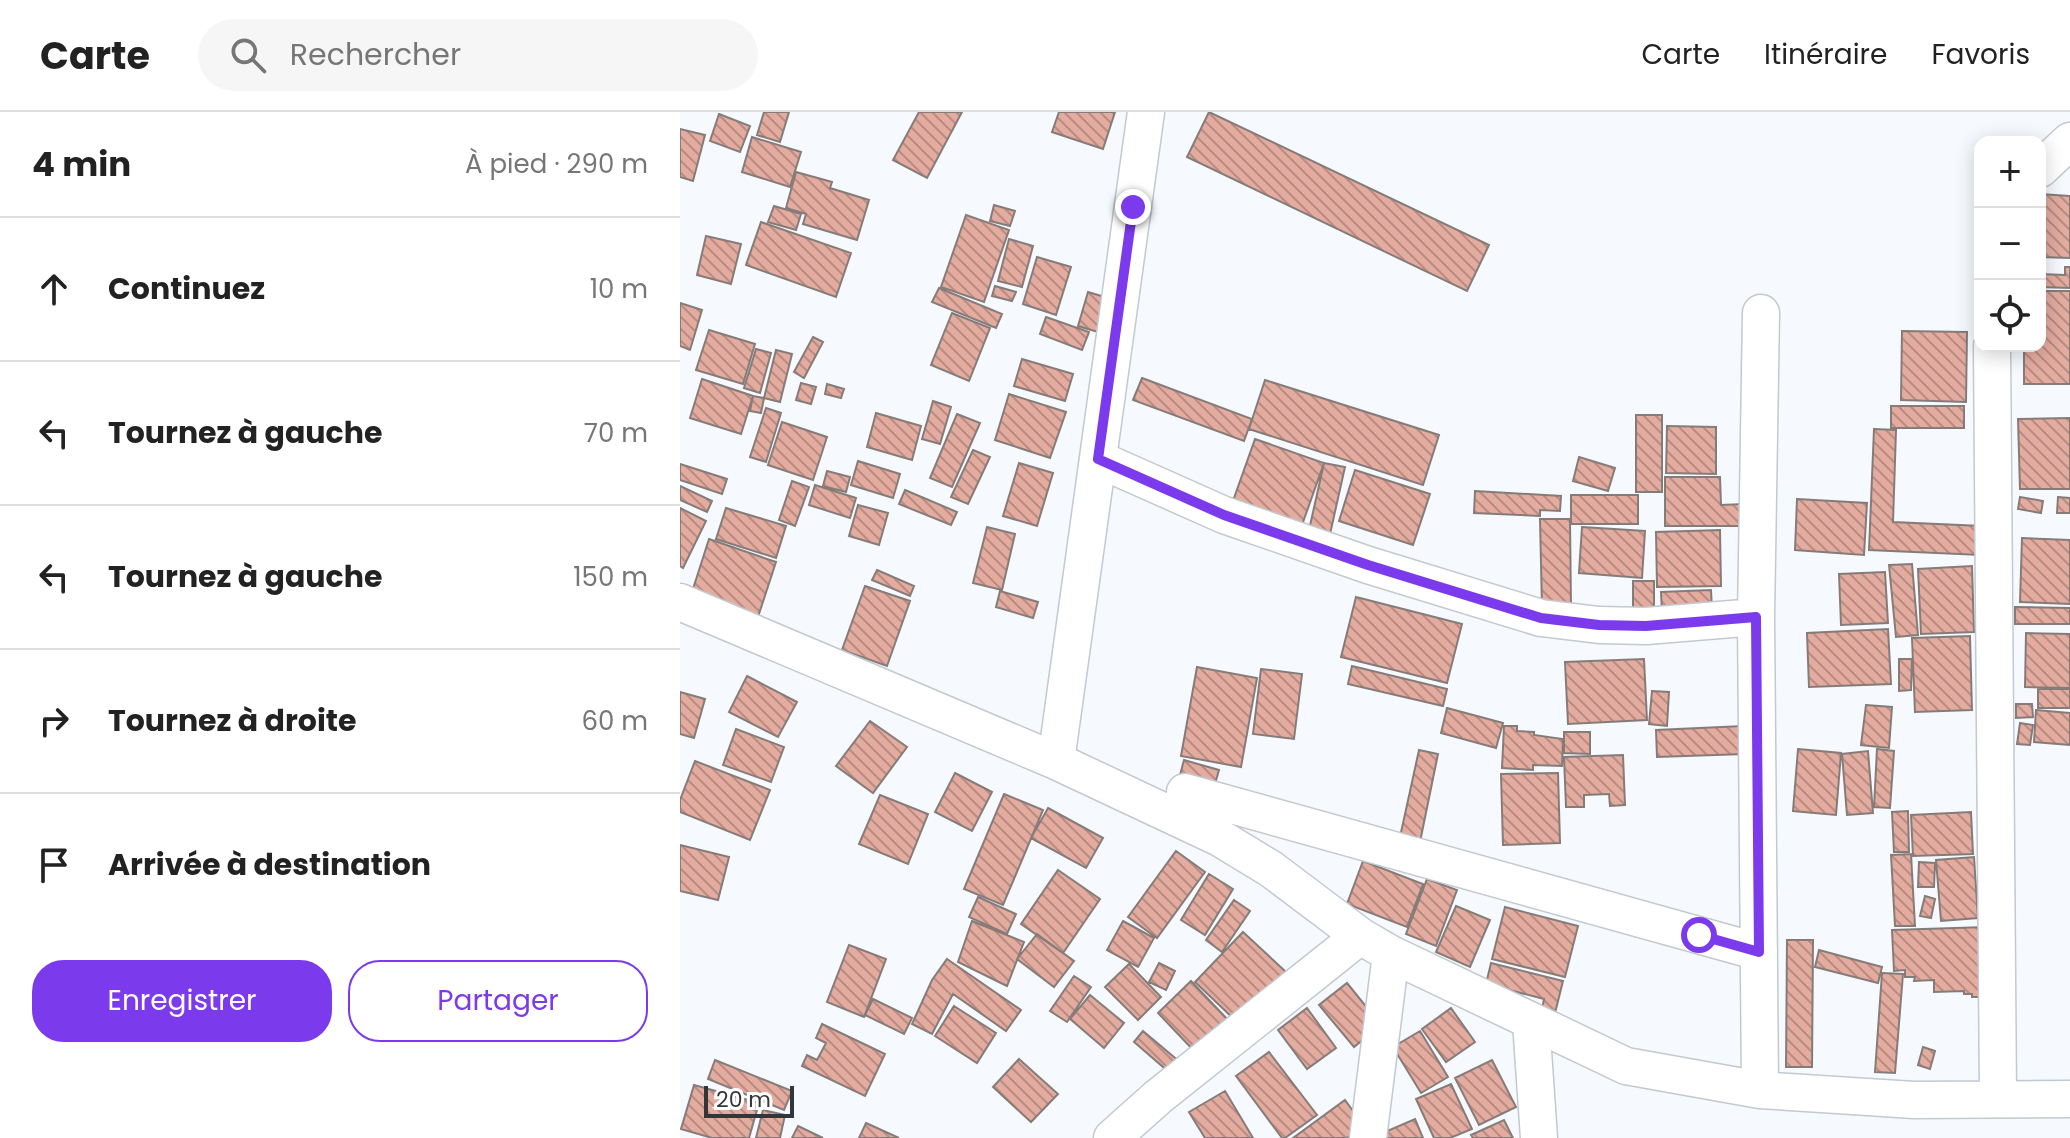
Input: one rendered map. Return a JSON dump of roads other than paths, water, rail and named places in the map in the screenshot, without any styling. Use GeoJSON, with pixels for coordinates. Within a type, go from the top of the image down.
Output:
{"type":"FeatureCollection","features":[{"type":"Feature","properties":{"kind":"street"},"geometry":{"type":"LineString","coordinates":[[1056,761],[1146,112]]}},
{"type":"Feature","properties":{"kind":"street"},"geometry":{"type":"LineString","coordinates":[[2046,163],[2070,141]]}},
{"type":"Feature","properties":{"kind":"street"},"geometry":{"type":"LineString","coordinates":[[1760,1090],[1756,617],[1761,313]]}},
{"type":"Feature","properties":{"kind":"street"},"geometry":{"type":"LineString","coordinates":[[1992,352],[1998,1098]]}},
{"type":"Feature","properties":{"kind":"street"},"geometry":{"type":"LineString","coordinates":[[1098,459],[1224,515],[1368,565],[1541,618],[1599,625],[1646,626],[1756,617]]}},
{"type":"Feature","properties":{"kind":"street"},"geometry":{"type":"LineString","coordinates":[[680,602],[1056,761],[1220,838],[1271,869],[1376,945],[1626,1066],[1760,1090],[1914,1100],[2070,1099]]}},
{"type":"Feature","properties":{"kind":"street"},"geometry":{"type":"LineString","coordinates":[[1185,792],[1759,952]]}},
{"type":"Feature","properties":{"kind":"street"},"geometry":{"type":"LineString","coordinates":[[1112,1138],[1158,1097],[1376,945]]}},
{"type":"Feature","properties":{"kind":"street"},"geometry":{"type":"LineString","coordinates":[[1368,1138],[1376,945]]}},
{"type":"Feature","properties":{"kind":"street"},"geometry":{"type":"LineString","coordinates":[[1531,1022],[1539,1138]]}}]}
